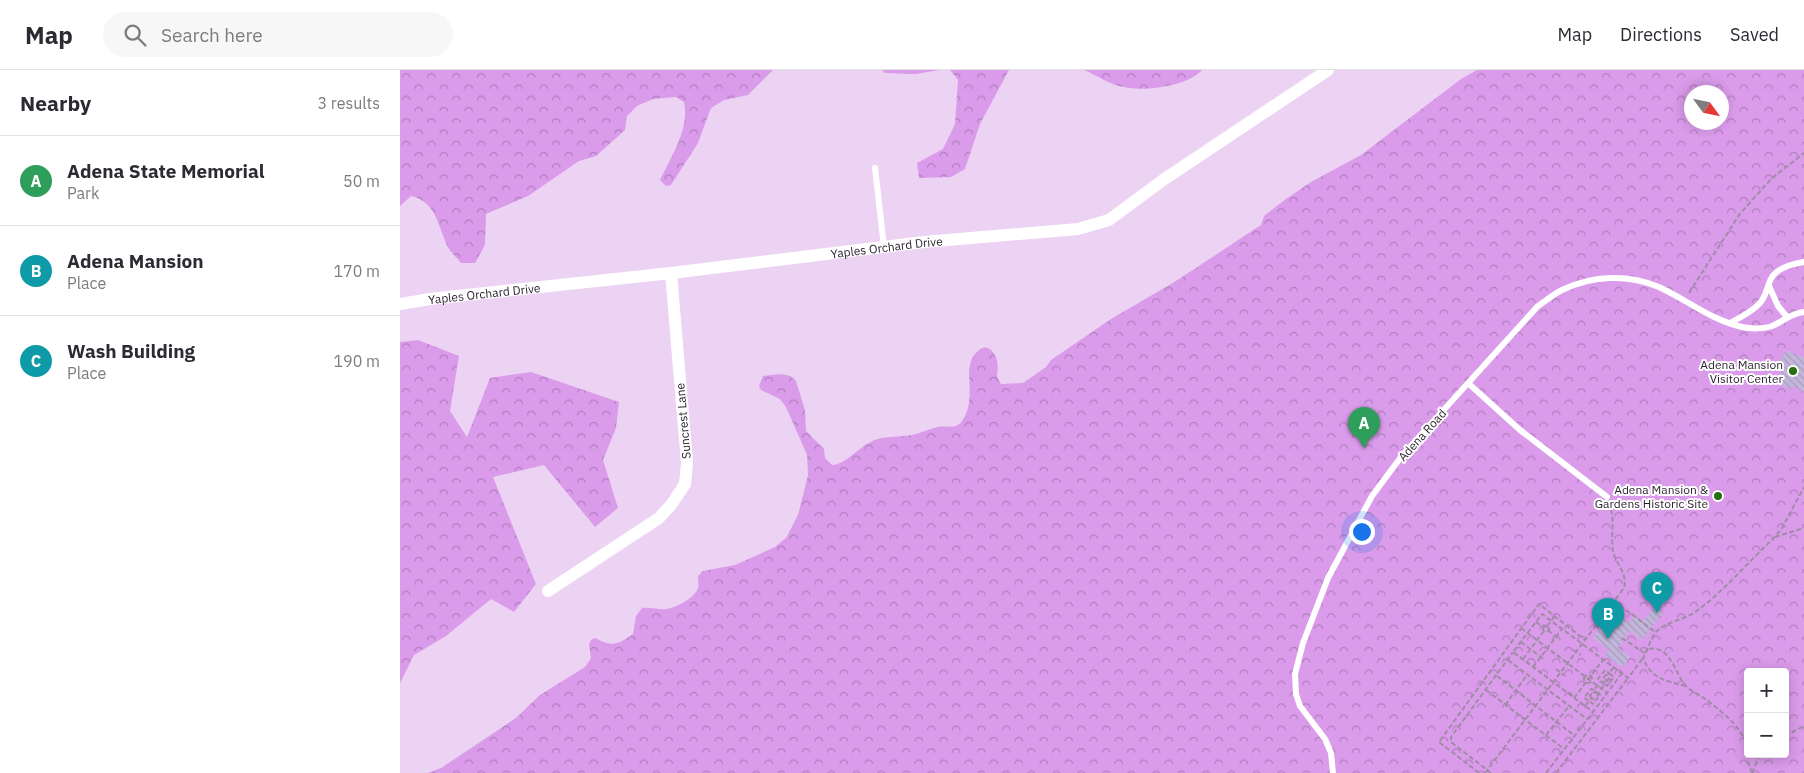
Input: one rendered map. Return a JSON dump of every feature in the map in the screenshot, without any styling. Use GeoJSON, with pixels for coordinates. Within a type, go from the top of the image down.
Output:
{"type":"FeatureCollection","features":[{"type":"Feature","properties":{"kind":"street","name":"Yaples Orchard Drive"},"geometry":{"type":"LineString","coordinates":[[400,304],[884,247],[1078,229],[1110,220],[1163,180],[1328,70]]}},
{"type":"Feature","properties":{"kind":"street","name":"Suncrest Lane"},"geometry":{"type":"LineString","coordinates":[[548,591],[659,518],[671,505],[685,484],[687,463],[671,273]]}},
{"type":"Feature","properties":{"kind":"lane"},"geometry":{"type":"LineString","coordinates":[[875,168],[884,247]]}},
{"type":"Feature","properties":{"kind":"lane"},"geometry":{"type":"LineString","coordinates":[[1730,323],[1746,315],[1760,303],[1772,278],[1779,270],[1804,262]]}},
{"type":"Feature","properties":{"kind":"lane","name":"Adena Road"},"geometry":{"type":"LineString","coordinates":[[1333,773],[1331,753],[1325,739],[1300,706],[1296,694],[1295,674],[1303,643],[1328,578],[1372,496],[1401,457],[1537,307],[1561,290],[1585,281],[1612,277],[1636,280],[1659,288],[1716,319],[1742,327],[1772,326],[1787,317],[1804,312]]}},
{"type":"Feature","properties":{"kind":"lane"},"geometry":{"type":"LineString","coordinates":[[1769,286],[1778,306],[1787,317]]}},
{"type":"Feature","properties":{"kind":"lane"},"geometry":{"type":"LineString","coordinates":[[1468,383],[1526,435],[1607,497]]}},
{"type":"Feature","properties":{"kind":"path"},"geometry":{"type":"LineString","coordinates":[[1684,301],[1739,215],[1771,179],[1804,153]]}},
{"type":"Feature","properties":{"kind":"path"},"geometry":{"type":"LineString","coordinates":[[1556,773],[1646,654],[1655,632],[1669,622],[1697,612],[1774,538],[1782,528],[1804,487]]}},
{"type":"Feature","properties":{"kind":"path"},"geometry":{"type":"LineString","coordinates":[[1485,773],[1624,588],[1626,582],[1625,575],[1616,560],[1613,550],[1613,512],[1607,497]]}},
{"type":"Feature","properties":{"kind":"path"},"geometry":{"type":"LineString","coordinates":[[1774,538],[1804,528]]}},
{"type":"Feature","properties":{"kind":"path"},"geometry":{"type":"LineString","coordinates":[[1614,601],[1655,632]]}},
{"type":"Feature","properties":{"kind":"path"},"geometry":{"type":"LineString","coordinates":[[1479,773],[1439,742],[1539,604],[1585,640]]}},
{"type":"Feature","properties":{"kind":"path"},"geometry":{"type":"LineString","coordinates":[[1491,773],[1451,742],[1451,737],[1542,614],[1628,678]]}},
{"type":"Feature","properties":{"kind":"path"},"geometry":{"type":"LineString","coordinates":[[1543,627],[1547,626],[1555,616]]}},
{"type":"Feature","properties":{"kind":"path"},"geometry":{"type":"LineString","coordinates":[[1536,622],[1543,627],[1544,631]]}},
{"type":"Feature","properties":{"kind":"path"},"geometry":{"type":"LineString","coordinates":[[1547,626],[1548,630],[1560,640]]}},
{"type":"Feature","properties":{"kind":"path"},"geometry":{"type":"LineString","coordinates":[[1521,628],[1607,693]]}},
{"type":"Feature","properties":{"kind":"path"},"geometry":{"type":"LineString","coordinates":[[1533,667],[1562,629]]}},
{"type":"Feature","properties":{"kind":"path"},"geometry":{"type":"LineString","coordinates":[[1522,659],[1544,631],[1548,630]]}},
{"type":"Feature","properties":{"kind":"path"},"geometry":{"type":"LineString","coordinates":[[1622,638],[1646,654]]}},
{"type":"Feature","properties":{"kind":"path"},"geometry":{"type":"LineString","coordinates":[[1521,642],[1545,660]]}},
{"type":"Feature","properties":{"kind":"path"},"geometry":{"type":"LineString","coordinates":[[1649,649],[1660,650],[1668,657],[1686,686]]}},
{"type":"Feature","properties":{"kind":"path"},"geometry":{"type":"LineString","coordinates":[[1573,650],[1581,656]]}},
{"type":"Feature","properties":{"kind":"path"},"geometry":{"type":"LineString","coordinates":[[1513,652],[1593,712]]}},
{"type":"Feature","properties":{"kind":"path"},"geometry":{"type":"LineString","coordinates":[[1643,658],[1648,670],[1657,677],[1686,686],[1725,714],[1744,738]]}},
{"type":"Feature","properties":{"kind":"path"},"geometry":{"type":"LineString","coordinates":[[1508,660],[1587,719]]}},
{"type":"Feature","properties":{"kind":"path"},"geometry":{"type":"LineString","coordinates":[[1574,698],[1603,660]]}},
{"type":"Feature","properties":{"kind":"path"},"geometry":{"type":"LineString","coordinates":[[1585,706],[1597,686],[1608,678],[1614,667]]}},
{"type":"Feature","properties":{"kind":"path"},"geometry":{"type":"LineString","coordinates":[[1556,669],[1565,676]]}},
{"type":"Feature","properties":{"kind":"path"},"geometry":{"type":"LineString","coordinates":[[1606,670],[1608,678],[1607,686],[1598,679],[1606,670]]}},
{"type":"Feature","properties":{"kind":"path"},"geometry":{"type":"LineString","coordinates":[[1546,773],[1622,673]]}},
{"type":"Feature","properties":{"kind":"path"},"geometry":{"type":"LineString","coordinates":[[1496,675],[1575,736]]}},
{"type":"Feature","properties":{"kind":"path"},"geometry":{"type":"LineString","coordinates":[[1506,705],[1528,675]]}},
{"type":"Feature","properties":{"kind":"path"},"geometry":{"type":"LineString","coordinates":[[1585,677],[1591,676]]}},
{"type":"Feature","properties":{"kind":"path"},"geometry":{"type":"LineString","coordinates":[[1591,676],[1592,682]]}},
{"type":"Feature","properties":{"kind":"path"},"geometry":{"type":"LineString","coordinates":[[1585,677],[1586,682]]}},
{"type":"Feature","properties":{"kind":"path"},"geometry":{"type":"LineString","coordinates":[[1586,682],[1592,682]]}},
{"type":"Feature","properties":{"kind":"path"},"geometry":{"type":"LineString","coordinates":[[1593,695],[1593,704],[1584,698],[1593,695],[1601,689],[1603,682]]}},
{"type":"Feature","properties":{"kind":"path"},"geometry":{"type":"LineString","coordinates":[[1486,690],[1564,749]]}},
{"type":"Feature","properties":{"kind":"path"},"geometry":{"type":"LineString","coordinates":[[1546,735],[1569,706]]}},
{"type":"Feature","properties":{"kind":"path"},"geometry":{"type":"LineString","coordinates":[[1789,734],[1804,726]]}},
{"type":"Feature","properties":{"kind":"path"},"geometry":{"type":"LineString","coordinates":[[1749,758],[1748,762],[1752,772],[1758,758]]}},
{"type":"Feature","properties":{"kind":"green space"},"geometry":{"type":"Polygon","coordinates":[[[400,70],[773,70],[748,95],[724,100],[711,108],[698,143],[671,185],[666,186],[660,180],[674,152],[684,122],[684,102],[676,97],[653,99],[637,106],[627,116],[625,130],[596,156],[579,161],[528,196],[486,214],[485,245],[475,263],[461,263],[449,249],[436,216],[426,204],[420,199],[411,196],[400,206],[400,70]]]}},
{"type":"Feature","properties":{"kind":"green space"},"geometry":{"type":"Polygon","coordinates":[[[882,70],[939,70],[916,74],[885,73],[882,70]]]}},
{"type":"Feature","properties":{"kind":"green space"},"geometry":{"type":"Polygon","coordinates":[[[950,70],[1009,70],[980,124],[965,169],[951,177],[919,178],[917,163],[943,149],[955,124],[958,80],[950,70]]]}},
{"type":"Feature","properties":{"kind":"green space"},"geometry":{"type":"Polygon","coordinates":[[[1084,70],[1202,70],[1196,76],[1177,84],[1143,89],[1119,86],[1084,70]]]}},
{"type":"Feature","properties":{"kind":"green space"},"geometry":{"type":"Polygon","coordinates":[[[1477,70],[1804,70],[1804,773],[428,773],[441,768],[516,718],[540,695],[585,667],[591,658],[589,644],[591,640],[595,638],[611,644],[623,641],[633,634],[636,616],[642,608],[666,609],[680,605],[696,592],[698,576],[703,571],[735,565],[775,547],[786,538],[798,515],[808,475],[807,455],[786,407],[780,399],[761,390],[759,386],[763,376],[785,375],[796,381],[805,410],[806,431],[824,449],[825,458],[832,465],[843,462],[872,441],[878,439],[912,435],[938,427],[951,427],[960,424],[968,406],[971,361],[974,355],[981,349],[987,348],[996,357],[997,376],[1001,384],[1023,383],[1046,367],[1051,360],[1111,319],[1176,281],[1261,225],[1264,216],[1311,182],[1361,155],[1461,79],[1477,70]]]}},
{"type":"Feature","properties":{"kind":"green space"},"geometry":{"type":"Polygon","coordinates":[[[418,340],[459,356],[450,411],[467,437],[490,378],[531,372],[619,402],[616,428],[603,460],[618,508],[595,527],[544,465],[493,477],[536,584],[514,612],[491,599],[446,636],[414,655],[400,683],[400,342],[418,340]]]}},
{"type":"Feature","properties":{"kind":"building","name":"Adena Mansion Visitor Center"},"geometry":{"type":"Polygon","coordinates":[[[1786,350],[1804,358],[1804,392],[1792,386],[1790,389],[1776,382],[1785,364],[1780,362],[1786,350]]]}},
{"type":"Feature","properties":{"kind":"building"},"geometry":{"type":"Polygon","coordinates":[[[1653,592],[1660,598],[1654,605],[1647,600],[1653,592]]]}},
{"type":"Feature","properties":{"kind":"building"},"geometry":{"type":"Polygon","coordinates":[[[1655,606],[1663,612],[1642,640],[1630,631],[1618,648],[1630,657],[1622,667],[1605,655],[1609,650],[1593,638],[1613,611],[1630,623],[1635,615],[1643,621],[1655,606]]]}},
{"type":"Feature","properties":{"kind":"place","name":"Adena Mansion Visitor Center"},"geometry":{"type":"Point","coordinates":[1793,371]}},
{"type":"Feature","properties":{"kind":"place","name":"Adena State Memorial"},"geometry":{"type":"Point","coordinates":[1364,448]}},
{"type":"Feature","properties":{"kind":"place","name":"Adena Mansion & Gardens Historic Site"},"geometry":{"type":"Point","coordinates":[1718,496]}},
{"type":"Feature","properties":{"kind":"place","name":"Wash Building"},"geometry":{"type":"Point","coordinates":[1657,613]}},
{"type":"Feature","properties":{"kind":"place","name":"Adena Mansion"},"geometry":{"type":"Point","coordinates":[1608,639]}}]}
